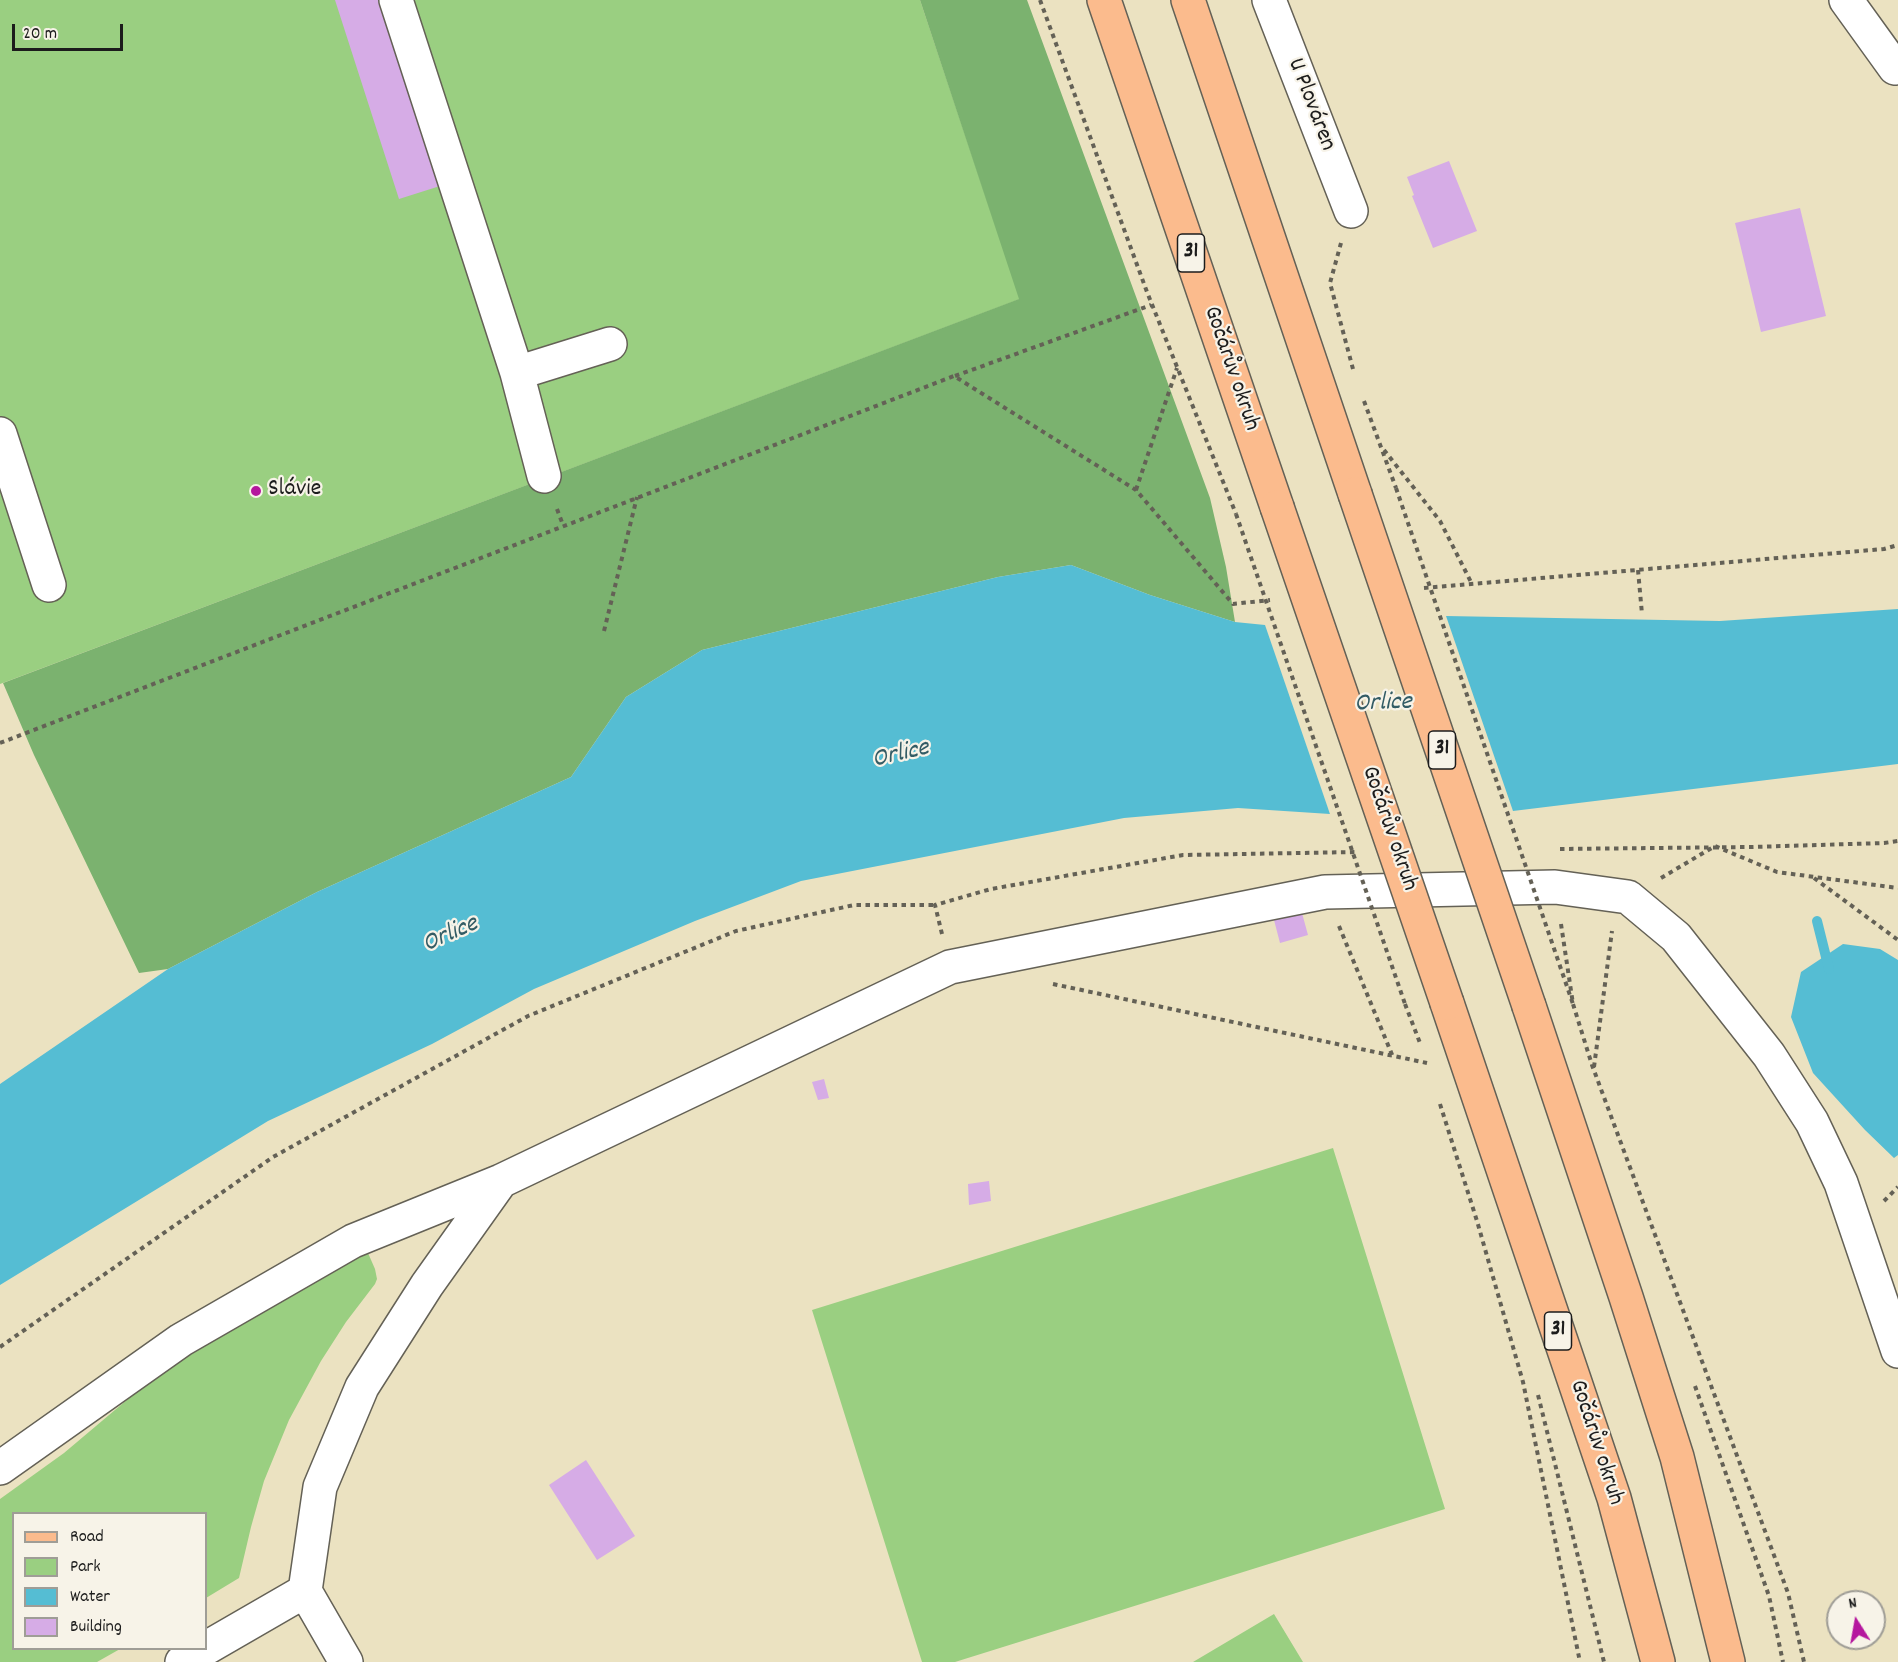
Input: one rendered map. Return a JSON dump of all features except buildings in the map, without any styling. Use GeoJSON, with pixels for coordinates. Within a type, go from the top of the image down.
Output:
{"type":"FeatureCollection","features":[{"type":"Feature","properties":{"kind":"main road","name":"Gočárův okruh"},"geometry":{"type":"LineString","coordinates":[[1104,0],[1448,1003],[1614,1498],[1658,1662]]}},
{"type":"Feature","properties":{"kind":"main road","name":"31"},"geometry":{"type":"LineString","coordinates":[[1188,0],[1626,1297],[1677,1457],[1728,1662]]}},
{"type":"Feature","properties":{"kind":"street"},"geometry":{"type":"LineString","coordinates":[[396,0],[517,374],[544,476]]}},
{"type":"Feature","properties":{"kind":"street","name":"U Plováren"},"geometry":{"type":"LineString","coordinates":[[1269,0],[1351,211]]}},
{"type":"Feature","properties":{"kind":"street"},"geometry":{"type":"LineString","coordinates":[[1846,0],[1895,68]]}},
{"type":"Feature","properties":{"kind":"street"},"geometry":{"type":"LineString","coordinates":[[517,374],[610,344]]}},
{"type":"Feature","properties":{"kind":"street"},"geometry":{"type":"LineString","coordinates":[[0,434],[49,585]]}},
{"type":"Feature","properties":{"kind":"street"},"geometry":{"type":"LineString","coordinates":[[0,1468],[181,1340],[353,1241],[501,1181],[950,967],[1325,892],[1555,887],[1628,897],[1676,937],[1769,1054],[1812,1122],[1841,1183],[1898,1351]]}},
{"type":"Feature","properties":{"kind":"street"},"geometry":{"type":"LineString","coordinates":[[346,1662],[305,1591],[320,1487],[362,1387],[428,1285],[501,1181]]}},
{"type":"Feature","properties":{"kind":"street"},"geometry":{"type":"LineString","coordinates":[[207,1648],[305,1591]]}},
{"type":"Feature","properties":{"kind":"street"},"geometry":{"type":"LineString","coordinates":[[182,1662],[203,1650]]}},
{"type":"Feature","properties":{"kind":"path"},"geometry":{"type":"LineString","coordinates":[[1040,0],[1152,304],[1236,514],[1431,1074]]}},
{"type":"Feature","properties":{"kind":"path"},"geometry":{"type":"LineString","coordinates":[[1351,211],[1330,283],[1355,376]]}},
{"type":"Feature","properties":{"kind":"path"},"geometry":{"type":"LineString","coordinates":[[0,743],[954,376],[1152,304]]}},
{"type":"Feature","properties":{"kind":"path"},"geometry":{"type":"LineString","coordinates":[[1136,490],[1177,367]]}},
{"type":"Feature","properties":{"kind":"path"},"geometry":{"type":"LineString","coordinates":[[954,376],[1136,490],[1233,604],[1278,600]]}},
{"type":"Feature","properties":{"kind":"path"},"geometry":{"type":"LineString","coordinates":[[1363,396],[1594,1070],[1788,1593],[1804,1662]]}},
{"type":"Feature","properties":{"kind":"path"},"geometry":{"type":"LineString","coordinates":[[1381,447],[1440,521],[1472,584]]}},
{"type":"Feature","properties":{"kind":"path"},"geometry":{"type":"LineString","coordinates":[[604,631],[637,497]]}},
{"type":"Feature","properties":{"kind":"path"},"geometry":{"type":"LineString","coordinates":[[1415,588],[1884,549],[1898,545]]}},
{"type":"Feature","properties":{"kind":"path"},"geometry":{"type":"LineString","coordinates":[[1638,570],[1642,614]]}},
{"type":"Feature","properties":{"kind":"path"},"geometry":{"type":"LineString","coordinates":[[1751,848],[1898,841]]}},
{"type":"Feature","properties":{"kind":"path"},"geometry":{"type":"LineString","coordinates":[[1594,1070],[1613,924],[1628,897],[1714,846],[1777,872],[1898,888]]}},
{"type":"Feature","properties":{"kind":"path"},"geometry":{"type":"LineString","coordinates":[[1812,877],[1898,940]]}},
{"type":"Feature","properties":{"kind":"path"},"geometry":{"type":"LineString","coordinates":[[1555,887],[1573,1004]]}},
{"type":"Feature","properties":{"kind":"path"},"geometry":{"type":"LineString","coordinates":[[1325,892],[1394,1057]]}},
{"type":"Feature","properties":{"kind":"path"},"geometry":{"type":"LineString","coordinates":[[0,1347],[273,1157],[528,1016],[736,931],[854,905],[935,905]]}},
{"type":"Feature","properties":{"kind":"path"},"geometry":{"type":"LineString","coordinates":[[1050,984],[1427,1063]]}},
{"type":"Feature","properties":{"kind":"path"},"geometry":{"type":"LineString","coordinates":[[1438,1097],[1477,1221],[1523,1382],[1580,1662]]}},
{"type":"Feature","properties":{"kind":"path"},"geometry":{"type":"LineString","coordinates":[[1536,1386],[1604,1662]]}},
{"type":"Feature","properties":{"kind":"green space","name":"Slávie"},"geometry":{"type":"Polygon","coordinates":[[[0,0],[920,0],[1020,299],[0,684],[0,0]]]}},
{"type":"Feature","properties":{"kind":"green space"},"geometry":{"type":"Polygon","coordinates":[[[920,0],[1027,0],[1210,498],[1226,567],[1235,622],[1150,595],[1071,565],[998,577],[702,650],[626,697],[571,777],[317,892],[168,969],[139,973],[34,755],[3,683],[1019,299],[920,0]]]}},
{"type":"Feature","properties":{"kind":"green space"},"geometry":{"type":"Polygon","coordinates":[[[1333,1148],[1445,1509],[955,1662],[922,1662],[812,1310],[1333,1148]]]}},
{"type":"Feature","properties":{"kind":"green space"},"geometry":{"type":"Polygon","coordinates":[[[368,1253],[377,1279],[321,1361],[289,1420],[264,1481],[239,1578],[207,1597],[207,1512],[12,1512],[12,1650],[118,1650],[97,1662],[0,1662],[0,1499],[64,1453],[160,1372],[241,1319],[345,1260],[368,1253]]]}},
{"type":"Feature","properties":{"kind":"green space"},"geometry":{"type":"Polygon","coordinates":[[[1274,1614],[1303,1662],[1193,1662],[1274,1614]]]}},
{"type":"Feature","properties":{"kind":"water","name":"Orlice"},"geometry":{"type":"Polygon","coordinates":[[[1071,565],[1150,595],[1235,622],[1265,625],[1446,616],[1720,621],[1898,609],[1898,764],[1513,811],[1330,814],[1238,808],[1124,818],[801,881],[695,921],[534,989],[432,1044],[268,1121],[0,1285],[0,1084],[168,969],[317,892],[571,777],[626,697],[702,650],[998,577],[1071,565]]]}},
{"type":"Feature","properties":{"kind":"water"},"geometry":{"type":"Polygon","coordinates":[[[1843,944],[1880,949],[1898,960],[1898,1155],[1894,1158],[1813,1073],[1791,1017],[1801,972],[1843,944]]]}},
{"type":"Feature","properties":{"kind":"pier"},"geometry":{"type":"Polygon","coordinates":[[[1445,613],[1514,814],[1331,817],[1264,622],[1445,613]]]}},
{"type":"Feature","properties":{"kind":"waterway"},"geometry":{"type":"LineString","coordinates":[[1817,921],[1829,969]]}},
{"type":"Feature","properties":{"kind":"place","name":"Slávie"},"geometry":{"type":"Point","coordinates":[256,491]}}]}
